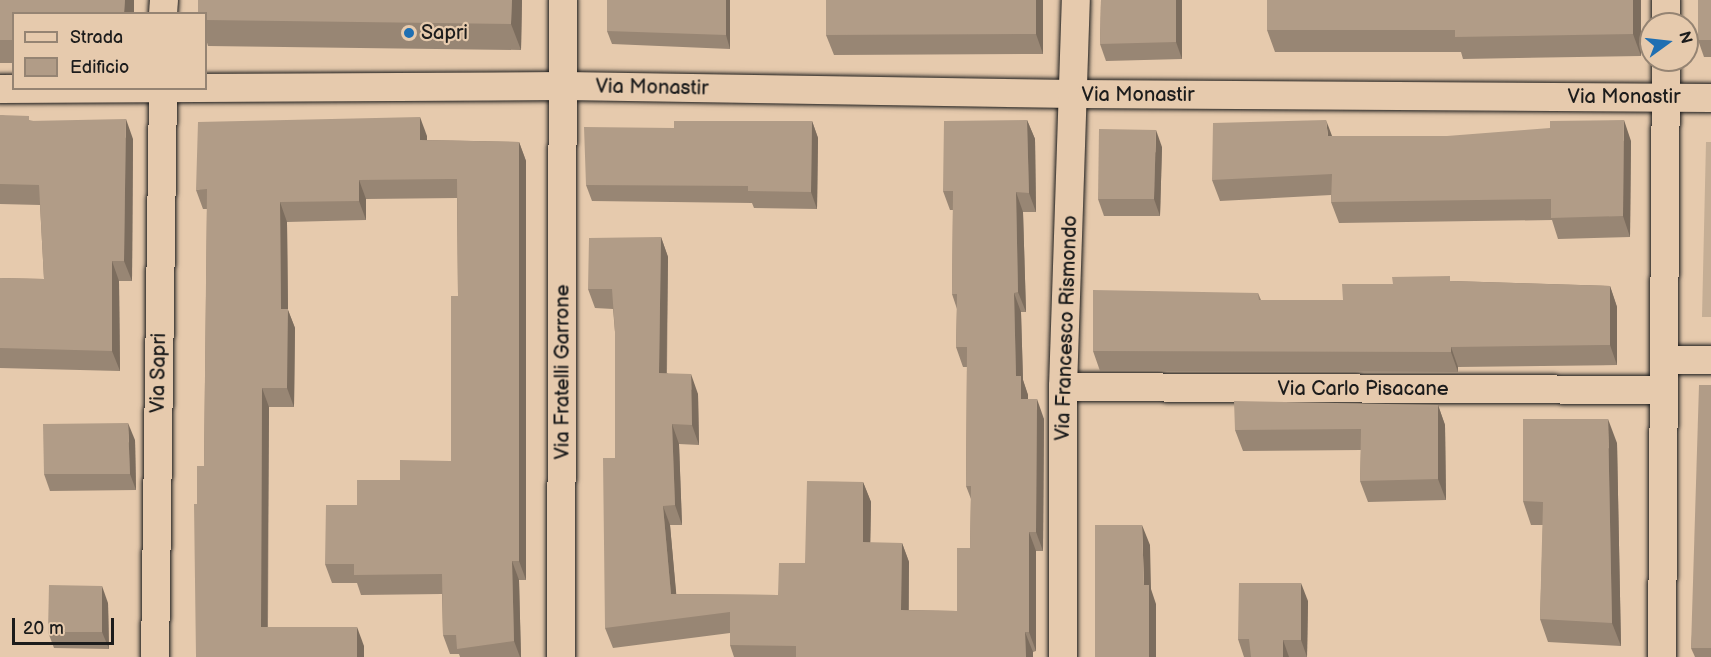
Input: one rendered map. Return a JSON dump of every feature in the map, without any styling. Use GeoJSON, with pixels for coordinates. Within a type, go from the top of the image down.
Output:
{"type":"FeatureCollection","features":[{"type":"Feature","properties":{"kind":"street","name":"Via Fratelli Garrone"},"geometry":{"type":"LineString","coordinates":[[561,657],[565,86],[563,0]]}},
{"type":"Feature","properties":{"kind":"street","name":"Via Francesco Rismondo"},"geometry":{"type":"LineString","coordinates":[[1063,657],[1063,387],[1075,94],[1076,0]]}},
{"type":"Feature","properties":{"kind":"street"},"geometry":{"type":"LineString","coordinates":[[1662,657],[1666,72]]}},
{"type":"Feature","properties":{"kind":"street"},"geometry":{"type":"LineString","coordinates":[[207,89],[565,86]]}},
{"type":"Feature","properties":{"kind":"street","name":"Via Monastir"},"geometry":{"type":"LineString","coordinates":[[565,86],[1075,94],[1711,98]]}},
{"type":"Feature","properties":{"kind":"street","name":"Via Sapri"},"geometry":{"type":"LineString","coordinates":[[155,657],[163,90]]}},
{"type":"Feature","properties":{"kind":"street"},"geometry":{"type":"LineString","coordinates":[[1664,360],[1711,360]]}},
{"type":"Feature","properties":{"kind":"street","name":"Via Carlo Pisacane"},"geometry":{"type":"LineString","coordinates":[[1063,387],[1664,390]]}},
{"type":"Feature","properties":{"kind":"shaded area"},"geometry":{"type":"Polygon","coordinates":[[[1706,142],[1711,142],[1711,317],[1702,317],[1706,142]]]}},
{"type":"Feature","properties":{"kind":"building"},"geometry":{"type":"Polygon","coordinates":[[[0,0],[125,0],[124,12],[12,12],[12,40],[0,40],[0,0]]]}},
{"type":"Feature","properties":{"kind":"building"},"geometry":{"type":"Polygon","coordinates":[[[198,0],[512,0],[511,24],[207,20],[207,12],[198,12],[198,0]]]}},
{"type":"Feature","properties":{"kind":"building"},"geometry":{"type":"Polygon","coordinates":[[[607,0],[726,0],[726,35],[607,31],[607,0]]]}},
{"type":"Feature","properties":{"kind":"building"},"geometry":{"type":"Polygon","coordinates":[[[826,0],[1036,0],[1036,34],[826,35],[826,0]]]}},
{"type":"Feature","properties":{"kind":"building"},"geometry":{"type":"Polygon","coordinates":[[[1101,0],[1176,0],[1176,42],[1100,44],[1101,0]]]}},
{"type":"Feature","properties":{"kind":"building"},"geometry":{"type":"Polygon","coordinates":[[[1267,0],[1633,0],[1633,34],[1455,37],[1455,30],[1267,30],[1267,0]]]}},
{"type":"Feature","properties":{"kind":"building"},"geometry":{"type":"Polygon","coordinates":[[[1698,0],[1711,0],[1711,40],[1699,40],[1698,0]]]}},
{"type":"Feature","properties":{"kind":"building"},"geometry":{"type":"Polygon","coordinates":[[[0,115],[29,116],[29,121],[126,119],[124,261],[112,261],[112,351],[0,348],[0,278],[44,279],[39,185],[0,184],[0,115]]]}},
{"type":"Feature","properties":{"kind":"building"},"geometry":{"type":"Polygon","coordinates":[[[420,117],[420,140],[519,142],[519,561],[512,561],[514,641],[457,649],[456,635],[443,635],[442,574],[354,575],[354,564],[325,564],[326,505],[357,505],[357,480],[400,480],[400,460],[451,461],[451,296],[458,296],[457,179],[359,180],[359,201],[280,202],[281,309],[288,309],[287,388],[262,388],[261,627],[357,627],[357,657],[196,657],[194,504],[197,504],[197,466],[204,466],[207,189],[196,190],[198,122],[420,117]]]}},
{"type":"Feature","properties":{"kind":"building"},"geometry":{"type":"Polygon","coordinates":[[[1027,120],[1029,193],[1016,192],[1018,292],[1014,293],[1016,376],[1021,376],[1021,399],[1037,399],[1036,532],[1029,532],[1029,632],[1025,632],[1026,657],[796,657],[796,646],[730,645],[730,612],[605,628],[603,458],[615,458],[615,332],[612,289],[588,289],[589,238],[661,237],[659,373],[691,374],[692,425],[672,424],[675,505],[663,506],[671,594],[778,595],[779,563],[805,563],[807,481],[863,482],[863,542],[902,543],[901,610],[957,611],[957,548],[970,548],[971,486],[966,486],[967,347],[956,347],[957,294],[952,294],[953,191],[943,191],[944,121],[1027,120]]]}},
{"type":"Feature","properties":{"kind":"building"},"geometry":{"type":"Polygon","coordinates":[[[1326,120],[1328,136],[1447,136],[1550,128],[1550,121],[1624,120],[1623,216],[1551,218],[1551,199],[1331,202],[1332,174],[1212,180],[1213,123],[1326,120]]]}},
{"type":"Feature","properties":{"kind":"building"},"geometry":{"type":"Polygon","coordinates":[[[674,121],[812,121],[811,192],[748,191],[748,186],[586,185],[584,127],[674,128],[674,121]]]}},
{"type":"Feature","properties":{"kind":"building"},"geometry":{"type":"Polygon","coordinates":[[[1099,129],[1156,130],[1154,199],[1098,199],[1099,129]]]}},
{"type":"Feature","properties":{"kind":"building"},"geometry":{"type":"Polygon","coordinates":[[[1450,276],[1450,281],[1610,286],[1610,345],[1451,347],[1451,352],[1093,351],[1093,290],[1258,293],[1259,300],[1343,300],[1342,284],[1393,284],[1392,277],[1450,276]]]}},
{"type":"Feature","properties":{"kind":"building"},"geometry":{"type":"Polygon","coordinates":[[[1699,385],[1711,385],[1711,648],[1691,648],[1699,385]]]}},
{"type":"Feature","properties":{"kind":"building"},"geometry":{"type":"Polygon","coordinates":[[[1234,401],[1438,405],[1438,479],[1360,481],[1361,429],[1235,430],[1234,401]]]}},
{"type":"Feature","properties":{"kind":"building"},"geometry":{"type":"Polygon","coordinates":[[[1523,419],[1608,419],[1612,623],[1540,619],[1543,502],[1523,501],[1523,419]]]}},
{"type":"Feature","properties":{"kind":"building"},"geometry":{"type":"Polygon","coordinates":[[[128,423],[130,474],[44,474],[43,424],[128,423]]]}},
{"type":"Feature","properties":{"kind":"building"},"geometry":{"type":"Polygon","coordinates":[[[1095,525],[1142,525],[1144,585],[1149,585],[1149,657],[1095,657],[1095,525]]]}},
{"type":"Feature","properties":{"kind":"building"},"geometry":{"type":"Polygon","coordinates":[[[1239,583],[1301,583],[1301,640],[1283,640],[1283,657],[1251,657],[1249,639],[1238,639],[1239,583]]]}},
{"type":"Feature","properties":{"kind":"building"},"geometry":{"type":"Polygon","coordinates":[[[49,585],[102,586],[102,632],[48,632],[49,585]]]}},
{"type":"Feature","properties":{"kind":"place","name":"Sapri"},"geometry":{"type":"Point","coordinates":[409,33]}}]}
